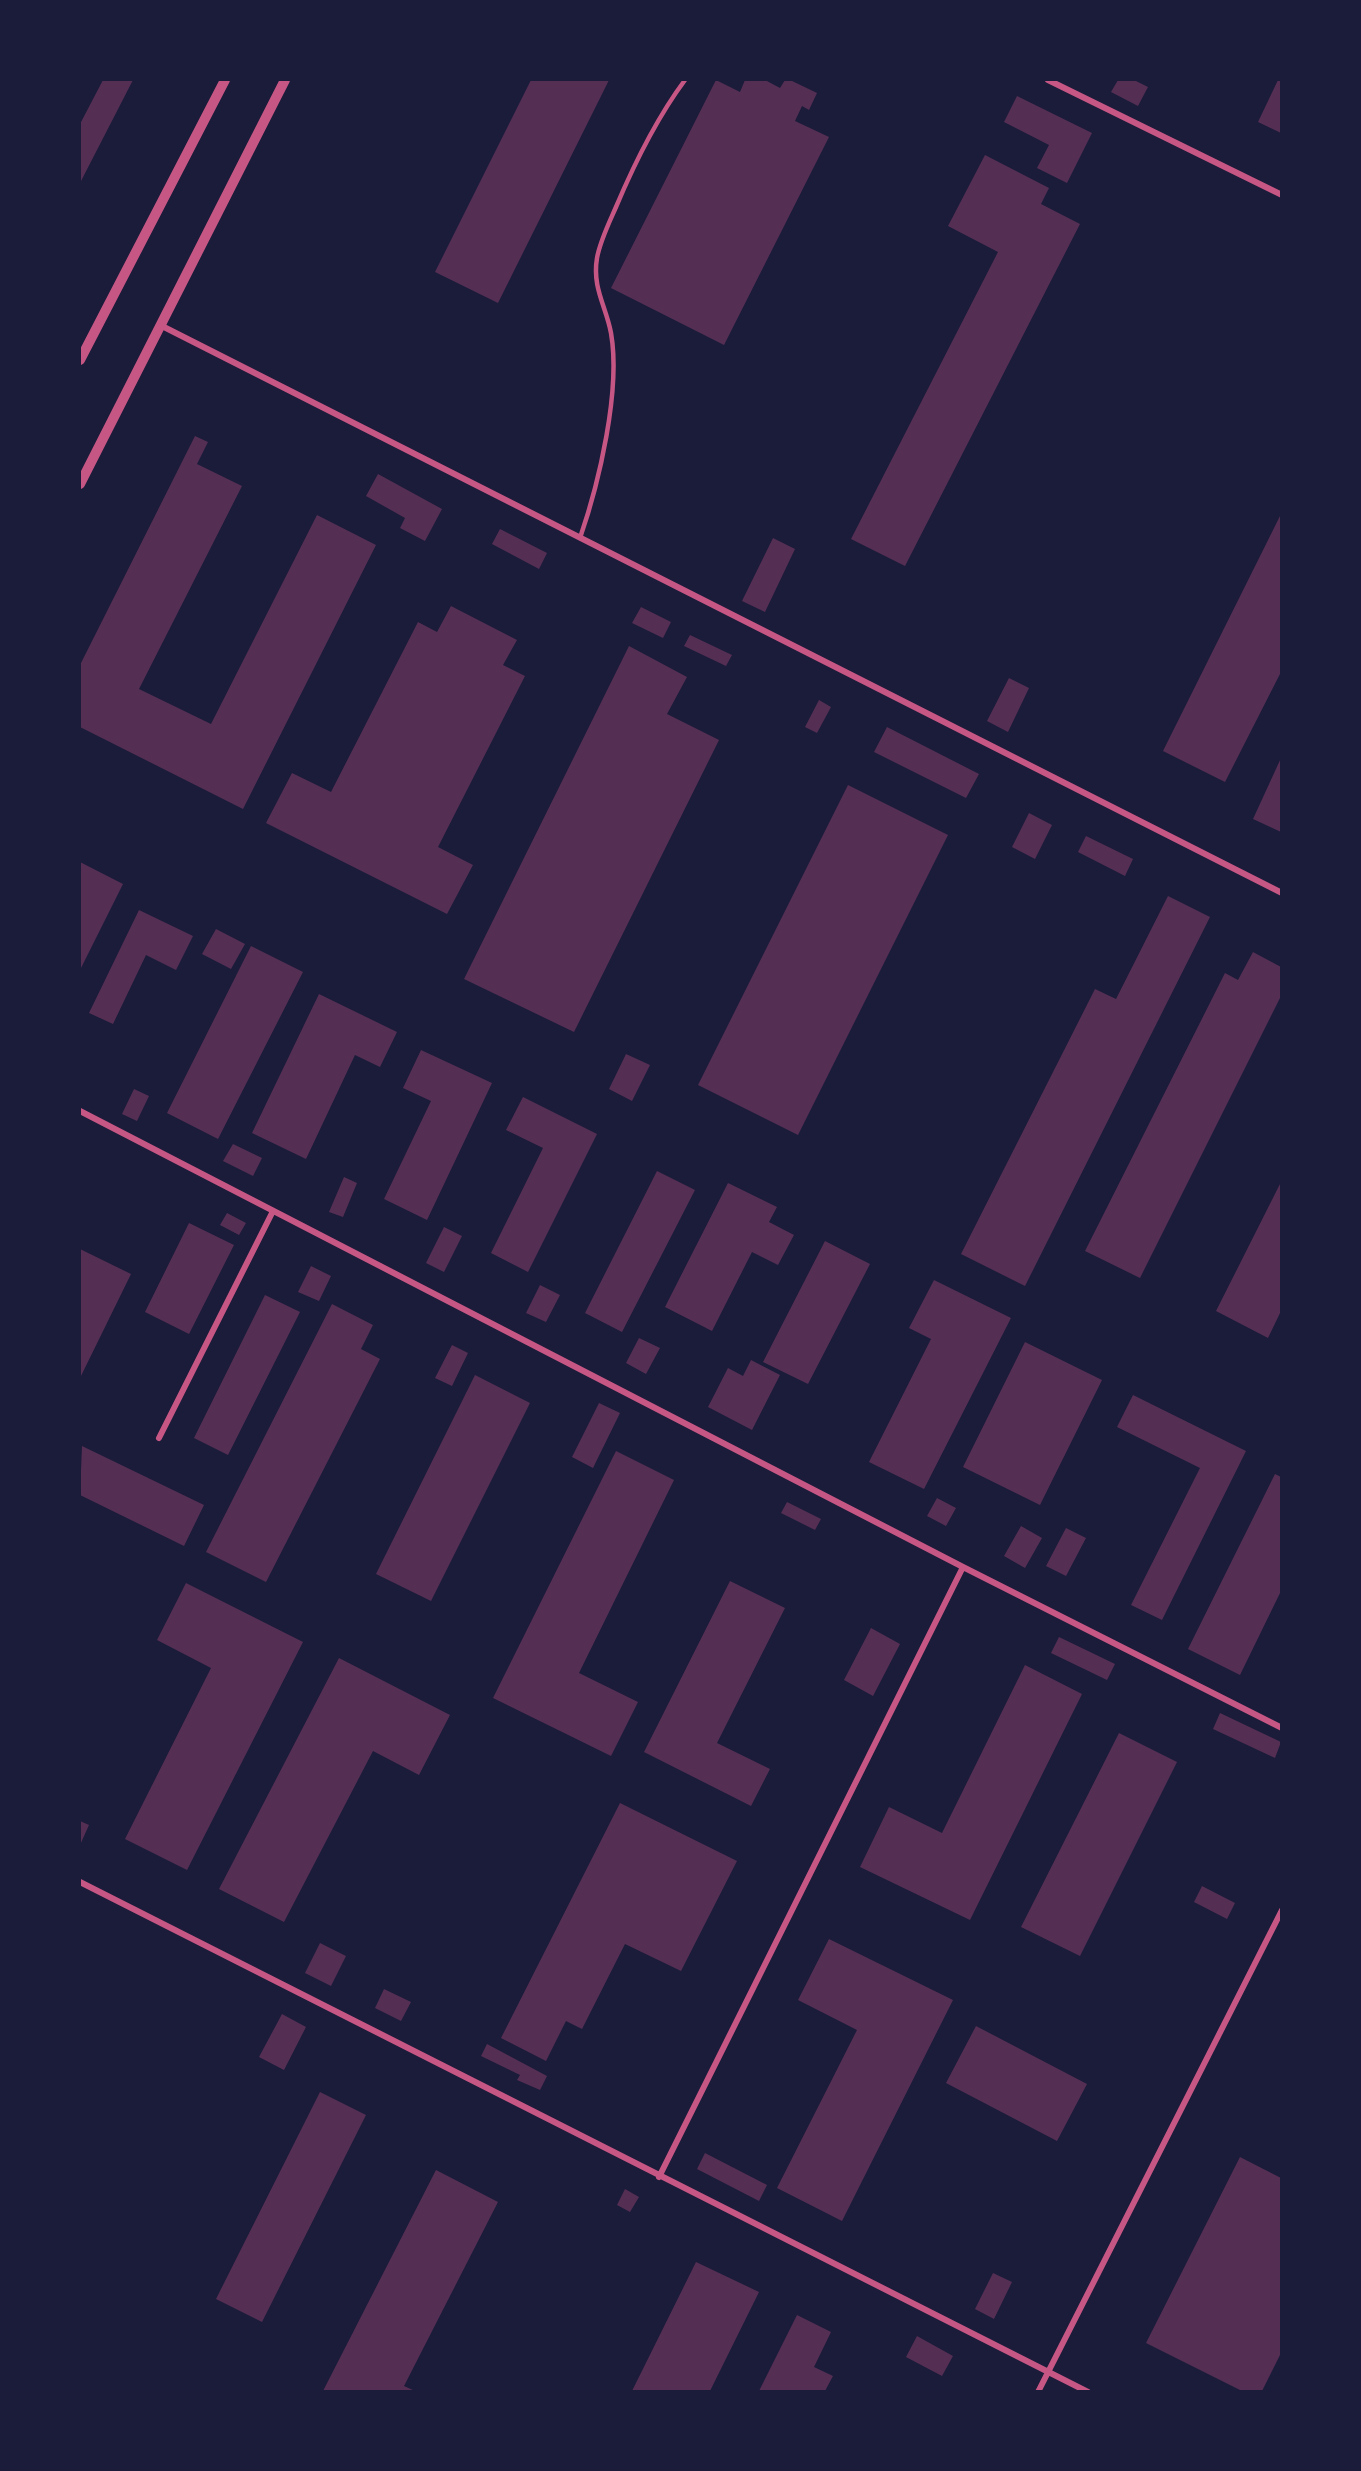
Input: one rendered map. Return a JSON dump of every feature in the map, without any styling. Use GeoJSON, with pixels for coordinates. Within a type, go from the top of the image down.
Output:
{"type":"FeatureCollection","features":[{"type":"Feature","properties":{"kind":"street"},"geometry":{"type":"LineString","coordinates":[[80,360],[225,80]]}},
{"type":"Feature","properties":{"kind":"street"},"geometry":{"type":"LineString","coordinates":[[80,484],[285,80]]}},
{"type":"Feature","properties":{"kind":"street"},"geometry":{"type":"LineString","coordinates":[[1048,80],[1281,195]]}},
{"type":"Feature","properties":{"kind":"street"},"geometry":{"type":"LineString","coordinates":[[160,326],[1281,893]]}},
{"type":"Feature","properties":{"kind":"street"},"geometry":{"type":"LineString","coordinates":[[80,1111],[963,1567],[1281,1728]]}},
{"type":"Feature","properties":{"kind":"street"},"geometry":{"type":"LineString","coordinates":[[159,1438],[273,1211]]}},
{"type":"Feature","properties":{"kind":"street"},"geometry":{"type":"LineString","coordinates":[[659,2177],[963,1567]]}},
{"type":"Feature","properties":{"kind":"street"},"geometry":{"type":"LineString","coordinates":[[80,1882],[659,2177],[1088,2391]]}},
{"type":"Feature","properties":{"kind":"street"},"geometry":{"type":"LineString","coordinates":[[1038,2391],[1281,1910]]}},
{"type":"Feature","properties":{"kind":"lane"},"geometry":{"type":"LineString","coordinates":[[580,538],[598,477],[614,372],[611,332],[598,297],[597,258],[634,166],[663,110],[685,80]]}},
{"type":"Feature","properties":{"kind":"building"},"geometry":{"type":"Polygon","coordinates":[[[103,80],[133,80],[80,183],[80,124],[103,80]]]}},
{"type":"Feature","properties":{"kind":"building"},"geometry":{"type":"Polygon","coordinates":[[[531,80],[609,80],[498,303],[435,272],[531,80]]]}},
{"type":"Feature","properties":{"kind":"building"},"geometry":{"type":"Polygon","coordinates":[[[716,80],[740,92],[745,80],[765,80],[780,88],[785,80],[790,80],[817,93],[809,110],[802,106],[795,121],[829,137],[724,345],[611,288],[716,80]]]}},
{"type":"Feature","properties":{"kind":"building"},"geometry":{"type":"Polygon","coordinates":[[[1118,80],[1134,80],[1148,87],[1138,106],[1111,92],[1118,80]]]}},
{"type":"Feature","properties":{"kind":"building"},"geometry":{"type":"Polygon","coordinates":[[[1278,80],[1281,80],[1281,133],[1258,122],[1278,80]]]}},
{"type":"Feature","properties":{"kind":"building"},"geometry":{"type":"Polygon","coordinates":[[[1017,96],[1092,133],[1067,183],[1037,168],[1049,145],[1004,122],[1017,96]]]}},
{"type":"Feature","properties":{"kind":"building"},"geometry":{"type":"Polygon","coordinates":[[[985,155],[1049,188],[1041,204],[1080,224],[905,566],[851,539],[998,252],[948,226],[985,155]]]}},
{"type":"Feature","properties":{"kind":"building"},"geometry":{"type":"Polygon","coordinates":[[[195,436],[208,442],[197,464],[242,486],[139,689],[211,724],[317,515],[376,545],[243,809],[80,727],[80,665],[195,436]]]}},
{"type":"Feature","properties":{"kind":"building"},"geometry":{"type":"Polygon","coordinates":[[[378,474],[442,509],[425,541],[400,528],[405,518],[366,496],[378,474]]]}},
{"type":"Feature","properties":{"kind":"building"},"geometry":{"type":"Polygon","coordinates":[[[1281,514],[1281,672],[1225,782],[1163,751],[1281,514]]]}},
{"type":"Feature","properties":{"kind":"building"},"geometry":{"type":"Polygon","coordinates":[[[500,529],[547,553],[539,569],[492,544],[500,529]]]}},
{"type":"Feature","properties":{"kind":"building"},"geometry":{"type":"Polygon","coordinates":[[[773,538],[795,549],[765,612],[742,601],[773,538]]]}},
{"type":"Feature","properties":{"kind":"building"},"geometry":{"type":"Polygon","coordinates":[[[451,606],[517,640],[503,665],[525,676],[438,847],[473,865],[447,914],[266,823],[292,773],[331,792],[418,622],[437,632],[451,606]]]}},
{"type":"Feature","properties":{"kind":"building"},"geometry":{"type":"Polygon","coordinates":[[[641,607],[671,622],[663,638],[632,623],[641,607]]]}},
{"type":"Feature","properties":{"kind":"building"},"geometry":{"type":"Polygon","coordinates":[[[690,635],[732,655],[726,666],[684,646],[690,635]]]}},
{"type":"Feature","properties":{"kind":"building"},"geometry":{"type":"Polygon","coordinates":[[[629,646],[687,677],[667,714],[719,740],[574,1032],[464,979],[629,646]]]}},
{"type":"Feature","properties":{"kind":"building"},"geometry":{"type":"Polygon","coordinates":[[[1009,678],[1029,688],[1008,732],[987,721],[1009,678]]]}},
{"type":"Feature","properties":{"kind":"building"},"geometry":{"type":"Polygon","coordinates":[[[819,700],[831,707],[817,733],[805,727],[819,700]]]}},
{"type":"Feature","properties":{"kind":"building"},"geometry":{"type":"Polygon","coordinates":[[[887,727],[979,774],[966,798],[874,752],[887,727]]]}},
{"type":"Feature","properties":{"kind":"building"},"geometry":{"type":"Polygon","coordinates":[[[1281,758],[1281,832],[1253,819],[1281,758]]]}},
{"type":"Feature","properties":{"kind":"building"},"geometry":{"type":"Polygon","coordinates":[[[848,785],[948,835],[798,1135],[698,1085],[848,785]]]}},
{"type":"Feature","properties":{"kind":"building"},"geometry":{"type":"Polygon","coordinates":[[[1029,813],[1052,825],[1035,859],[1012,847],[1029,813]]]}},
{"type":"Feature","properties":{"kind":"building"},"geometry":{"type":"Polygon","coordinates":[[[1086,836],[1133,859],[1125,876],[1078,852],[1086,836]]]}},
{"type":"Feature","properties":{"kind":"building"},"geometry":{"type":"Polygon","coordinates":[[[80,862],[123,884],[80,970],[80,862]]]}},
{"type":"Feature","properties":{"kind":"building"},"geometry":{"type":"Polygon","coordinates":[[[1168,896],[1210,917],[1025,1286],[961,1254],[1095,989],[1116,999],[1168,896]]]}},
{"type":"Feature","properties":{"kind":"building"},"geometry":{"type":"Polygon","coordinates":[[[139,910],[193,936],[176,970],[146,955],[113,1024],[89,1013],[139,910]]]}},
{"type":"Feature","properties":{"kind":"building"},"geometry":{"type":"Polygon","coordinates":[[[216,929],[245,944],[231,969],[202,954],[216,929]]]}},
{"type":"Feature","properties":{"kind":"building"},"geometry":{"type":"Polygon","coordinates":[[[251,946],[303,972],[218,1139],[167,1113],[251,946]]]}},
{"type":"Feature","properties":{"kind":"building"},"geometry":{"type":"Polygon","coordinates":[[[1253,952],[1281,967],[1281,996],[1140,1278],[1085,1251],[1225,973],[1238,980],[1253,952]]]}},
{"type":"Feature","properties":{"kind":"building"},"geometry":{"type":"Polygon","coordinates":[[[319,994],[397,1032],[380,1067],[355,1055],[306,1159],[252,1133],[319,994]]]}},
{"type":"Feature","properties":{"kind":"building"},"geometry":{"type":"Polygon","coordinates":[[[421,1050],[492,1083],[427,1220],[384,1199],[431,1101],[403,1088],[421,1050]]]}},
{"type":"Feature","properties":{"kind":"building"},"geometry":{"type":"Polygon","coordinates":[[[626,1054],[650,1065],[632,1101],[609,1089],[626,1054]]]}},
{"type":"Feature","properties":{"kind":"building"},"geometry":{"type":"Polygon","coordinates":[[[134,1089],[149,1096],[137,1121],[122,1114],[134,1089]]]}},
{"type":"Feature","properties":{"kind":"building"},"geometry":{"type":"Polygon","coordinates":[[[523,1097],[597,1134],[528,1272],[491,1253],[543,1148],[506,1130],[523,1097]]]}},
{"type":"Feature","properties":{"kind":"building"},"geometry":{"type":"Polygon","coordinates":[[[233,1144],[262,1158],[253,1176],[223,1161],[233,1144]]]}},
{"type":"Feature","properties":{"kind":"building"},"geometry":{"type":"Polygon","coordinates":[[[657,1171],[695,1190],[622,1332],[585,1313],[657,1171]]]}},
{"type":"Feature","properties":{"kind":"building"},"geometry":{"type":"Polygon","coordinates":[[[344,1177],[357,1183],[343,1217],[329,1212],[344,1177]]]}},
{"type":"Feature","properties":{"kind":"building"},"geometry":{"type":"Polygon","coordinates":[[[1281,1182],[1281,1311],[1268,1338],[1216,1311],[1281,1182]]]}},
{"type":"Feature","properties":{"kind":"building"},"geometry":{"type":"Polygon","coordinates":[[[728,1183],[777,1207],[769,1222],[794,1235],[778,1265],[752,1252],[712,1331],[665,1307],[728,1183]]]}},
{"type":"Feature","properties":{"kind":"building"},"geometry":{"type":"Polygon","coordinates":[[[227,1213],[246,1223],[239,1235],[220,1225],[227,1213]]]}},
{"type":"Feature","properties":{"kind":"building"},"geometry":{"type":"Polygon","coordinates":[[[189,1223],[234,1245],[189,1334],[145,1312],[189,1223]]]}},
{"type":"Feature","properties":{"kind":"building"},"geometry":{"type":"Polygon","coordinates":[[[444,1227],[462,1236],[444,1272],[426,1263],[444,1227]]]}},
{"type":"Feature","properties":{"kind":"building"},"geometry":{"type":"Polygon","coordinates":[[[825,1241],[870,1264],[808,1384],[763,1362],[825,1241]]]}},
{"type":"Feature","properties":{"kind":"building"},"geometry":{"type":"Polygon","coordinates":[[[80,1249],[131,1274],[80,1378],[80,1249]]]}},
{"type":"Feature","properties":{"kind":"building"},"geometry":{"type":"Polygon","coordinates":[[[311,1266],[331,1276],[319,1301],[298,1292],[311,1266]]]}},
{"type":"Feature","properties":{"kind":"building"},"geometry":{"type":"Polygon","coordinates":[[[934,1280],[1011,1318],[924,1489],[869,1462],[931,1339],[909,1328],[934,1280]]]}},
{"type":"Feature","properties":{"kind":"building"},"geometry":{"type":"Polygon","coordinates":[[[540,1285],[560,1295],[546,1322],[526,1313],[540,1285]]]}},
{"type":"Feature","properties":{"kind":"building"},"geometry":{"type":"Polygon","coordinates":[[[265,1295],[300,1312],[228,1455],[194,1438],[265,1295]]]}},
{"type":"Feature","properties":{"kind":"building"},"geometry":{"type":"Polygon","coordinates":[[[332,1304],[373,1325],[361,1349],[380,1359],[266,1582],[206,1552],[332,1304]]]}},
{"type":"Feature","properties":{"kind":"building"},"geometry":{"type":"Polygon","coordinates":[[[639,1338],[660,1348],[646,1374],[626,1363],[639,1338]]]}},
{"type":"Feature","properties":{"kind":"building"},"geometry":{"type":"Polygon","coordinates":[[[1025,1342],[1102,1380],[1040,1505],[963,1467],[1025,1342]]]}},
{"type":"Feature","properties":{"kind":"building"},"geometry":{"type":"Polygon","coordinates":[[[452,1345],[468,1353],[452,1386],[435,1378],[452,1345]]]}},
{"type":"Feature","properties":{"kind":"building"},"geometry":{"type":"Polygon","coordinates":[[[751,1360],[780,1375],[752,1430],[708,1407],[728,1368],[743,1376],[751,1360]]]}},
{"type":"Feature","properties":{"kind":"building"},"geometry":{"type":"Polygon","coordinates":[[[475,1375],[530,1403],[431,1601],[376,1574],[475,1375]]]}},
{"type":"Feature","properties":{"kind":"building"},"geometry":{"type":"Polygon","coordinates":[[[1133,1395],[1246,1451],[1162,1620],[1131,1605],[1200,1468],[1117,1427],[1133,1395]]]}},
{"type":"Feature","properties":{"kind":"building"},"geometry":{"type":"Polygon","coordinates":[[[599,1403],[620,1413],[593,1468],[572,1457],[599,1403]]]}},
{"type":"Feature","properties":{"kind":"building"},"geometry":{"type":"Polygon","coordinates":[[[82,1446],[204,1505],[184,1546],[80,1495],[82,1446]]]}},
{"type":"Feature","properties":{"kind":"building"},"geometry":{"type":"Polygon","coordinates":[[[616,1451],[674,1480],[579,1673],[638,1702],[611,1756],[493,1698],[616,1451]]]}},
{"type":"Feature","properties":{"kind":"building"},"geometry":{"type":"Polygon","coordinates":[[[1275,1474],[1281,1477],[1281,1591],[1240,1675],[1188,1649],[1275,1474]]]}},
{"type":"Feature","properties":{"kind":"building"},"geometry":{"type":"Polygon","coordinates":[[[937,1498],[956,1508],[946,1526],[927,1516],[937,1498]]]}},
{"type":"Feature","properties":{"kind":"building"},"geometry":{"type":"Polygon","coordinates":[[[787,1502],[821,1519],[815,1530],[781,1513],[787,1502]]]}},
{"type":"Feature","properties":{"kind":"building"},"geometry":{"type":"Polygon","coordinates":[[[1021,1526],[1042,1538],[1025,1568],[1004,1556],[1021,1526]]]}},
{"type":"Feature","properties":{"kind":"building"},"geometry":{"type":"Polygon","coordinates":[[[1066,1528],[1086,1538],[1066,1576],[1046,1566],[1066,1528]]]}},
{"type":"Feature","properties":{"kind":"building"},"geometry":{"type":"Polygon","coordinates":[[[730,1581],[785,1608],[717,1743],[770,1769],[751,1806],[644,1752],[730,1581]]]}},
{"type":"Feature","properties":{"kind":"building"},"geometry":{"type":"Polygon","coordinates":[[[186,1583],[303,1642],[187,1870],[125,1839],[211,1668],[157,1640],[186,1583]]]}},
{"type":"Feature","properties":{"kind":"building"},"geometry":{"type":"Polygon","coordinates":[[[871,1628],[900,1644],[873,1696],[844,1680],[871,1628]]]}},
{"type":"Feature","properties":{"kind":"building"},"geometry":{"type":"Polygon","coordinates":[[[1059,1637],[1115,1664],[1107,1680],[1051,1653],[1059,1637]]]}},
{"type":"Feature","properties":{"kind":"building"},"geometry":{"type":"Polygon","coordinates":[[[339,1658],[450,1715],[419,1775],[373,1751],[284,1922],[219,1889],[339,1658]]]}},
{"type":"Feature","properties":{"kind":"building"},"geometry":{"type":"Polygon","coordinates":[[[1025,1665],[1082,1694],[970,1920],[860,1867],[889,1807],[942,1833],[1025,1665]]]}},
{"type":"Feature","properties":{"kind":"building"},"geometry":{"type":"Polygon","coordinates":[[[1220,1713],[1281,1742],[1275,1758],[1213,1729],[1220,1713]]]}},
{"type":"Feature","properties":{"kind":"building"},"geometry":{"type":"Polygon","coordinates":[[[1119,1733],[1177,1762],[1080,1956],[1021,1927],[1119,1733]]]}},
{"type":"Feature","properties":{"kind":"building"},"geometry":{"type":"Polygon","coordinates":[[[620,1803],[737,1861],[681,1971],[625,1944],[582,2029],[566,2021],[546,2061],[501,2038],[620,1803]]]}},
{"type":"Feature","properties":{"kind":"building"},"geometry":{"type":"Polygon","coordinates":[[[80,1821],[89,1825],[80,1845],[80,1821]]]}},
{"type":"Feature","properties":{"kind":"building"},"geometry":{"type":"Polygon","coordinates":[[[1202,1886],[1235,1903],[1227,1919],[1194,1902],[1202,1886]]]}},
{"type":"Feature","properties":{"kind":"building"},"geometry":{"type":"Polygon","coordinates":[[[829,1939],[953,2000],[842,2221],[777,2188],[857,2030],[798,2000],[829,1939]]]}},
{"type":"Feature","properties":{"kind":"building"},"geometry":{"type":"Polygon","coordinates":[[[320,1943],[346,1956],[331,1986],[305,1973],[320,1943]]]}},
{"type":"Feature","properties":{"kind":"building"},"geometry":{"type":"Polygon","coordinates":[[[384,1989],[411,2002],[401,2021],[375,2008],[384,1989]]]}},
{"type":"Feature","properties":{"kind":"building"},"geometry":{"type":"Polygon","coordinates":[[[282,2014],[306,2027],[284,2070],[259,2057],[282,2014]]]}},
{"type":"Feature","properties":{"kind":"building"},"geometry":{"type":"Polygon","coordinates":[[[976,2026],[1087,2084],[1057,2141],[946,2083],[976,2026]]]}},
{"type":"Feature","properties":{"kind":"building"},"geometry":{"type":"Polygon","coordinates":[[[487,2044],[547,2076],[540,2090],[517,2080],[520,2075],[481,2056],[487,2044]]]}},
{"type":"Feature","properties":{"kind":"building"},"geometry":{"type":"Polygon","coordinates":[[[320,2092],[366,2115],[262,2322],[216,2299],[320,2092]]]}},
{"type":"Feature","properties":{"kind":"building"},"geometry":{"type":"Polygon","coordinates":[[[705,2153],[767,2185],[759,2201],[697,2169],[705,2153]]]}},
{"type":"Feature","properties":{"kind":"building"},"geometry":{"type":"Polygon","coordinates":[[[1240,2157],[1281,2178],[1281,2353],[1262,2391],[1242,2391],[1146,2343],[1240,2157]]]}},
{"type":"Feature","properties":{"kind":"building"},"geometry":{"type":"Polygon","coordinates":[[[436,2170],[498,2202],[404,2386],[415,2391],[323,2391],[436,2170]]]}},
{"type":"Feature","properties":{"kind":"building"},"geometry":{"type":"Polygon","coordinates":[[[625,2189],[639,2197],[630,2212],[617,2205],[625,2189]]]}},
{"type":"Feature","properties":{"kind":"building"},"geometry":{"type":"Polygon","coordinates":[[[696,2262],[759,2292],[710,2391],[632,2391],[696,2262]]]}},
{"type":"Feature","properties":{"kind":"building"},"geometry":{"type":"Polygon","coordinates":[[[993,2273],[1012,2282],[994,2319],[975,2309],[993,2273]]]}},
{"type":"Feature","properties":{"kind":"building"},"geometry":{"type":"Polygon","coordinates":[[[797,2315],[831,2332],[814,2367],[833,2376],[825,2391],[759,2391],[797,2315]]]}},
{"type":"Feature","properties":{"kind":"building"},"geometry":{"type":"Polygon","coordinates":[[[917,2336],[953,2356],[942,2376],[906,2357],[917,2336]]]}}]}
